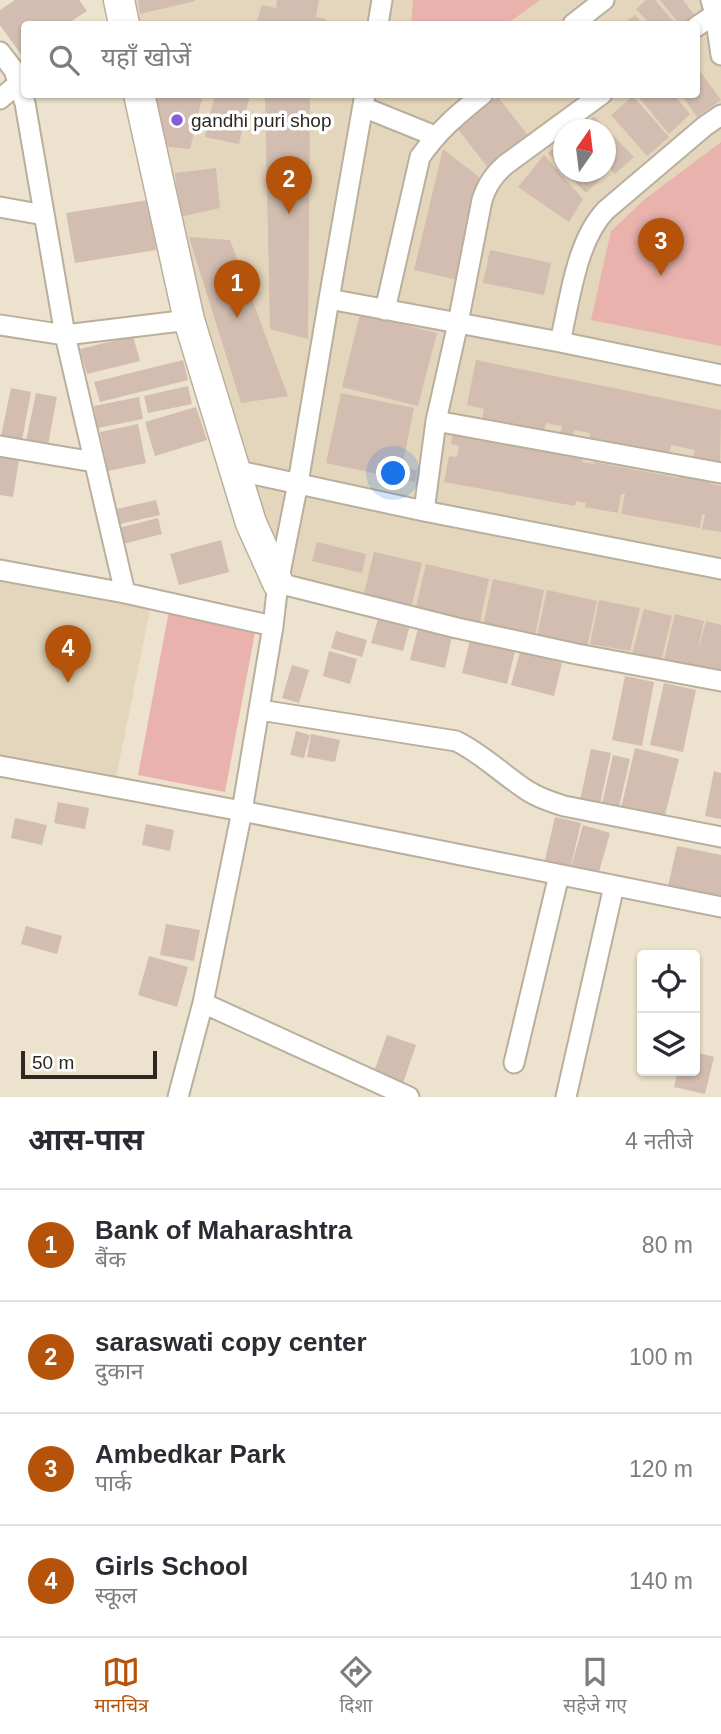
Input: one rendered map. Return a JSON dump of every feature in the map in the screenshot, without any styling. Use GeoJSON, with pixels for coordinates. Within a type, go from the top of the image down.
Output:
{"type":"FeatureCollection","features":[{"type":"Feature","properties":{"kind":"main road"},"geometry":{"type":"LineString","coordinates":[[119,0],[123,21]]}},
{"type":"Feature","properties":{"kind":"main road"},"geometry":{"type":"LineString","coordinates":[[140,98],[190,320],[251,523],[278,583]]}},
{"type":"Feature","properties":{"kind":"street"},"geometry":{"type":"LineString","coordinates":[[378,21],[382,0]]}},
{"type":"Feature","properties":{"kind":"street"},"geometry":{"type":"LineString","coordinates":[[577,21],[604,0]]}},
{"type":"Feature","properties":{"kind":"street"},"geometry":{"type":"LineString","coordinates":[[700,24],[716,12]]}},
{"type":"Feature","properties":{"kind":"street"},"geometry":{"type":"LineString","coordinates":[[716,12],[721,55]]}},
{"type":"Feature","properties":{"kind":"street"},"geometry":{"type":"LineString","coordinates":[[0,52],[21,81]]}},
{"type":"Feature","properties":{"kind":"street"},"geometry":{"type":"LineString","coordinates":[[0,99],[21,84]]}},
{"type":"Feature","properties":{"kind":"street"},"geometry":{"type":"LineString","coordinates":[[24,98],[65,335],[125,593]]}},
{"type":"Feature","properties":{"kind":"street"},"geometry":{"type":"LineString","coordinates":[[385,310],[420,157],[435,136],[478,98]]}},
{"type":"Feature","properties":{"kind":"street"},"geometry":{"type":"LineString","coordinates":[[424,511],[436,421],[482,200],[487,187],[493,176],[596,98]]}},
{"type":"Feature","properties":{"kind":"street"},"geometry":{"type":"LineString","coordinates":[[178,1097],[203,1003],[242,811],[278,583],[298,483],[364,101],[435,136]]}},
{"type":"Feature","properties":{"kind":"street"},"geometry":{"type":"LineString","coordinates":[[560,342],[581,253],[597,219],[721,115]]}},
{"type":"Feature","properties":{"kind":"street"},"geometry":{"type":"LineString","coordinates":[[0,207],[44,215]]}},
{"type":"Feature","properties":{"kind":"street"},"geometry":{"type":"LineString","coordinates":[[330,299],[721,375]]}},
{"type":"Feature","properties":{"kind":"street"},"geometry":{"type":"LineString","coordinates":[[0,325],[65,335],[190,320]]}},
{"type":"Feature","properties":{"kind":"street"},"geometry":{"type":"LineString","coordinates":[[436,421],[721,473]]}},
{"type":"Feature","properties":{"kind":"street"},"geometry":{"type":"LineString","coordinates":[[0,446],[94,462]]}},
{"type":"Feature","properties":{"kind":"street"},"geometry":{"type":"LineString","coordinates":[[234,470],[424,511],[721,569]]}},
{"type":"Feature","properties":{"kind":"street"},"geometry":{"type":"LineString","coordinates":[[0,570],[125,593],[273,625]]}},
{"type":"Feature","properties":{"kind":"street"},"geometry":{"type":"LineString","coordinates":[[278,583],[457,628],[721,681]]}},
{"type":"Feature","properties":{"kind":"street"},"geometry":{"type":"LineString","coordinates":[[260,710],[456,741],[528,791],[555,803],[721,837]]}},
{"type":"Feature","properties":{"kind":"street"},"geometry":{"type":"LineString","coordinates":[[0,766],[242,811],[721,907]]}},
{"type":"Feature","properties":{"kind":"street"},"geometry":{"type":"LineString","coordinates":[[514,1063],[559,875]]}},
{"type":"Feature","properties":{"kind":"street"},"geometry":{"type":"LineString","coordinates":[[566,1097],[614,886]]}},
{"type":"Feature","properties":{"kind":"street"},"geometry":{"type":"LineString","coordinates":[[203,1003],[410,1097]]}},
{"type":"Feature","properties":{"kind":"shaded area"},"geometry":{"type":"Polygon","coordinates":[[[129,0],[721,0],[721,683],[259,584],[192,304],[148,98],[700,98],[700,21],[133,21],[129,0]]]}},
{"type":"Feature","properties":{"kind":"shaded area"},"geometry":{"type":"Polygon","coordinates":[[[413,0],[540,0],[511,21],[411,21],[413,0]]]}},
{"type":"Feature","properties":{"kind":"shaded area"},"geometry":{"type":"Polygon","coordinates":[[[721,142],[721,346],[591,320],[611,231],[645,199],[721,142]]]}},
{"type":"Feature","properties":{"kind":"shaded area"},"geometry":{"type":"Polygon","coordinates":[[[0,576],[151,605],[115,783],[0,760],[0,576]]]}},
{"type":"Feature","properties":{"kind":"shaded area"},"geometry":{"type":"Polygon","coordinates":[[[169,611],[256,627],[225,792],[138,775],[169,611]]]}},
{"type":"Feature","properties":{"kind":"building"},"geometry":{"type":"Polygon","coordinates":[[[15,0],[79,0],[87,11],[72,21],[21,21],[21,55],[0,25],[0,10],[15,0]]]}},
{"type":"Feature","properties":{"kind":"building"},"geometry":{"type":"Polygon","coordinates":[[[138,0],[195,0],[195,1],[140,14],[138,0]]]}},
{"type":"Feature","properties":{"kind":"building"},"geometry":{"type":"Polygon","coordinates":[[[277,0],[319,0],[316,17],[326,19],[257,21],[262,5],[276,8],[277,0]]]}},
{"type":"Feature","properties":{"kind":"building"},"geometry":{"type":"Polygon","coordinates":[[[646,0],[655,0],[673,21],[647,21],[636,9],[646,0]]]}},
{"type":"Feature","properties":{"kind":"building"},"geometry":{"type":"Polygon","coordinates":[[[660,0],[683,0],[696,17],[691,21],[677,21],[660,0]]]}},
{"type":"Feature","properties":{"kind":"building"},"geometry":{"type":"Polygon","coordinates":[[[635,15],[640,21],[627,21],[635,15]]]}},
{"type":"Feature","properties":{"kind":"building"},"geometry":{"type":"Polygon","coordinates":[[[700,71],[721,100],[697,117],[684,98],[700,98],[700,71]]]}},
{"type":"Feature","properties":{"kind":"building","name":"gandhi puri shop"},"geometry":{"type":"Polygon","coordinates":[[[154,98],[202,98],[190,149],[159,146],[154,98]]]}},
{"type":"Feature","properties":{"kind":"building"},"geometry":{"type":"Polygon","coordinates":[[[214,98],[249,98],[239,144],[205,137],[214,98]]]}},
{"type":"Feature","properties":{"kind":"building"},"geometry":{"type":"Polygon","coordinates":[[[265,98],[306,98],[310,99],[308,339],[270,329],[265,98]]]}},
{"type":"Feature","properties":{"kind":"building"},"geometry":{"type":"Polygon","coordinates":[[[499,98],[530,138],[489,169],[457,128],[499,98]]]}},
{"type":"Feature","properties":{"kind":"building"},"geometry":{"type":"Polygon","coordinates":[[[631,98],[635,98],[669,137],[647,156],[611,115],[631,98]]]}},
{"type":"Feature","properties":{"kind":"building"},"geometry":{"type":"Polygon","coordinates":[[[639,98],[676,98],[690,114],[669,134],[639,98]]]}},
{"type":"Feature","properties":{"kind":"building"},"geometry":{"type":"Polygon","coordinates":[[[616,139],[634,157],[616,173],[616,139]]]}},
{"type":"Feature","properties":{"kind":"building"},"geometry":{"type":"Polygon","coordinates":[[[443,149],[479,177],[458,280],[414,270],[443,149]]]}},
{"type":"Feature","properties":{"kind":"building"},"geometry":{"type":"Polygon","coordinates":[[[544,155],[553,165],[553,182],[568,182],[583,199],[569,222],[518,187],[544,155]]]}},
{"type":"Feature","properties":{"kind":"building"},"geometry":{"type":"Polygon","coordinates":[[[216,168],[220,208],[180,217],[175,173],[216,168]]]}},
{"type":"Feature","properties":{"kind":"building"},"geometry":{"type":"Polygon","coordinates":[[[575,182],[598,182],[586,193],[575,182]]]}},
{"type":"Feature","properties":{"kind":"building"},"geometry":{"type":"Polygon","coordinates":[[[148,200],[156,250],[75,263],[66,213],[148,200]]]}},
{"type":"Feature","properties":{"kind":"building"},"geometry":{"type":"Polygon","coordinates":[[[189,237],[230,240],[288,396],[241,403],[189,237]]]}},
{"type":"Feature","properties":{"kind":"building"},"geometry":{"type":"Polygon","coordinates":[[[490,250],[551,263],[544,295],[483,283],[490,250]]]}},
{"type":"Feature","properties":{"kind":"building"},"geometry":{"type":"Polygon","coordinates":[[[360,314],[437,333],[418,406],[342,387],[360,314]]]}},
{"type":"Feature","properties":{"kind":"building"},"geometry":{"type":"Polygon","coordinates":[[[133,336],[140,361],[87,374],[80,349],[133,336]]]}},
{"type":"Feature","properties":{"kind":"building"},"geometry":{"type":"Polygon","coordinates":[[[183,360],[188,380],[100,402],[94,382],[183,360]]]}},
{"type":"Feature","properties":{"kind":"building"},"geometry":{"type":"Polygon","coordinates":[[[476,360],[721,410],[720,467],[692,462],[695,450],[671,445],[668,457],[616,446],[616,443],[609,441],[608,445],[589,441],[590,433],[574,430],[573,437],[560,435],[562,426],[546,423],[544,431],[482,419],[484,409],[467,405],[476,360]]]}},
{"type":"Feature","properties":{"kind":"building"},"geometry":{"type":"Polygon","coordinates":[[[188,386],[192,404],[148,413],[144,396],[188,386]]]}},
{"type":"Feature","properties":{"kind":"building"},"geometry":{"type":"Polygon","coordinates":[[[11,388],[31,392],[22,440],[1,436],[11,388]]]}},
{"type":"Feature","properties":{"kind":"building"},"geometry":{"type":"Polygon","coordinates":[[[36,393],[57,397],[48,445],[26,441],[36,393]]]}},
{"type":"Feature","properties":{"kind":"building"},"geometry":{"type":"Polygon","coordinates":[[[341,393],[414,408],[402,467],[417,470],[415,482],[326,463],[341,393]]]}},
{"type":"Feature","properties":{"kind":"building"},"geometry":{"type":"Polygon","coordinates":[[[139,397],[143,419],[98,428],[94,406],[139,397]]]}},
{"type":"Feature","properties":{"kind":"building"},"geometry":{"type":"Polygon","coordinates":[[[196,407],[207,440],[155,456],[145,422],[196,407]]]}},
{"type":"Feature","properties":{"kind":"building"},"geometry":{"type":"Polygon","coordinates":[[[138,424],[146,463],[108,471],[100,432],[138,424]]]}},
{"type":"Feature","properties":{"kind":"building"},"geometry":{"type":"Polygon","coordinates":[[[453,430],[489,437],[488,441],[496,443],[496,440],[531,446],[531,449],[583,456],[582,462],[679,478],[680,471],[710,476],[709,483],[721,486],[721,532],[702,529],[705,515],[702,514],[700,528],[621,514],[625,494],[621,494],[618,513],[585,507],[586,503],[576,501],[575,506],[444,482],[449,456],[457,457],[459,446],[451,444],[453,430]]]}},
{"type":"Feature","properties":{"kind":"building"},"geometry":{"type":"Polygon","coordinates":[[[0,457],[19,460],[13,497],[0,495],[0,457]]]}},
{"type":"Feature","properties":{"kind":"building"},"geometry":{"type":"Polygon","coordinates":[[[156,500],[160,515],[120,524],[117,509],[156,500]]]}},
{"type":"Feature","properties":{"kind":"building"},"geometry":{"type":"Polygon","coordinates":[[[158,518],[162,534],[119,545],[115,529],[158,518]]]}},
{"type":"Feature","properties":{"kind":"building"},"geometry":{"type":"Polygon","coordinates":[[[221,540],[229,572],[179,585],[170,554],[221,540]]]}},
{"type":"Feature","properties":{"kind":"building"},"geometry":{"type":"Polygon","coordinates":[[[317,542],[366,554],[362,573],[312,561],[317,542]]]}},
{"type":"Feature","properties":{"kind":"building"},"geometry":{"type":"Polygon","coordinates":[[[374,552],[422,563],[410,612],[362,601],[374,552]]]}},
{"type":"Feature","properties":{"kind":"building"},"geometry":{"type":"Polygon","coordinates":[[[426,564],[489,579],[479,626],[415,611],[426,564]]]}},
{"type":"Feature","properties":{"kind":"building"},"geometry":{"type":"Polygon","coordinates":[[[493,579],[544,590],[535,636],[483,626],[493,579]]]}},
{"type":"Feature","properties":{"kind":"building"},"geometry":{"type":"Polygon","coordinates":[[[547,590],[597,601],[587,647],[537,636],[547,590]]]}},
{"type":"Feature","properties":{"kind":"building"},"geometry":{"type":"Polygon","coordinates":[[[599,600],[640,608],[630,651],[590,644],[599,600]]]}},
{"type":"Feature","properties":{"kind":"building"},"geometry":{"type":"Polygon","coordinates":[[[644,609],[672,616],[661,661],[632,654],[644,609]]]}},
{"type":"Feature","properties":{"kind":"building"},"geometry":{"type":"Polygon","coordinates":[[[675,614],[704,621],[697,654],[706,621],[721,625],[721,675],[663,664],[675,614]]]}},
{"type":"Feature","properties":{"kind":"building"},"geometry":{"type":"Polygon","coordinates":[[[379,616],[410,625],[403,651],[371,643],[379,616]]]}},
{"type":"Feature","properties":{"kind":"building"},"geometry":{"type":"Polygon","coordinates":[[[419,624],[453,632],[445,668],[410,660],[419,624]]]}},
{"type":"Feature","properties":{"kind":"building"},"geometry":{"type":"Polygon","coordinates":[[[336,631],[367,640],[362,657],[331,648],[336,631]]]}},
{"type":"Feature","properties":{"kind":"building"},"geometry":{"type":"Polygon","coordinates":[[[470,640],[515,651],[507,684],[462,673],[470,640]]]}},
{"type":"Feature","properties":{"kind":"building"},"geometry":{"type":"Polygon","coordinates":[[[329,651],[357,659],[350,684],[323,676],[329,651]]]}},
{"type":"Feature","properties":{"kind":"building"},"geometry":{"type":"Polygon","coordinates":[[[520,652],[562,663],[554,696],[511,685],[520,652]]]}},
{"type":"Feature","properties":{"kind":"building"},"geometry":{"type":"Polygon","coordinates":[[[292,665],[309,670],[299,703],[282,698],[292,665]]]}},
{"type":"Feature","properties":{"kind":"building"},"geometry":{"type":"Polygon","coordinates":[[[625,676],[654,682],[642,746],[612,740],[625,676]]]}},
{"type":"Feature","properties":{"kind":"building"},"geometry":{"type":"Polygon","coordinates":[[[664,683],[696,690],[683,752],[650,745],[664,683]]]}},
{"type":"Feature","properties":{"kind":"building"},"geometry":{"type":"Polygon","coordinates":[[[296,731],[310,735],[304,758],[290,755],[296,731]]]}},
{"type":"Feature","properties":{"kind":"building"},"geometry":{"type":"Polygon","coordinates":[[[311,734],[340,740],[335,762],[307,757],[311,734]]]}},
{"type":"Feature","properties":{"kind":"building"},"geometry":{"type":"Polygon","coordinates":[[[635,748],[679,759],[664,819],[621,808],[635,748]]]}},
{"type":"Feature","properties":{"kind":"building"},"geometry":{"type":"Polygon","coordinates":[[[591,749],[611,753],[600,804],[580,800],[591,749]]]}},
{"type":"Feature","properties":{"kind":"building"},"geometry":{"type":"Polygon","coordinates":[[[613,755],[630,759],[619,807],[602,804],[613,755]]]}},
{"type":"Feature","properties":{"kind":"building"},"geometry":{"type":"Polygon","coordinates":[[[714,771],[721,773],[721,819],[705,816],[714,771]]]}},
{"type":"Feature","properties":{"kind":"building"},"geometry":{"type":"Polygon","coordinates":[[[58,802],[89,808],[85,829],[54,823],[58,802]]]}},
{"type":"Feature","properties":{"kind":"building"},"geometry":{"type":"Polygon","coordinates":[[[555,817],[581,823],[569,874],[543,868],[555,817]]]}},
{"type":"Feature","properties":{"kind":"building"},"geometry":{"type":"Polygon","coordinates":[[[15,818],[47,825],[42,845],[11,838],[15,818]]]}},
{"type":"Feature","properties":{"kind":"building"},"geometry":{"type":"Polygon","coordinates":[[[146,824],[174,830],[170,851],[142,845],[146,824]]]}},
{"type":"Feature","properties":{"kind":"building"},"geometry":{"type":"Polygon","coordinates":[[[583,825],[610,833],[597,879],[570,871],[583,825]]]}},
{"type":"Feature","properties":{"kind":"building"},"geometry":{"type":"Polygon","coordinates":[[[677,846],[721,855],[721,903],[667,891],[677,846]]]}},
{"type":"Feature","properties":{"kind":"building"},"geometry":{"type":"Polygon","coordinates":[[[166,924],[200,930],[194,961],[160,955],[166,924]]]}},
{"type":"Feature","properties":{"kind":"building"},"geometry":{"type":"Polygon","coordinates":[[[26,926],[62,936],[57,954],[21,944],[26,926]]]}},
{"type":"Feature","properties":{"kind":"building"},"geometry":{"type":"Polygon","coordinates":[[[149,956],[188,967],[177,1007],[138,995],[149,956]]]}},
{"type":"Feature","properties":{"kind":"building"},"geometry":{"type":"Polygon","coordinates":[[[387,1035],[416,1045],[402,1086],[373,1075],[387,1035]]]}},
{"type":"Feature","properties":{"kind":"building"},"geometry":{"type":"Polygon","coordinates":[[[700,1053],[714,1057],[705,1094],[674,1087],[677,1076],[700,1076],[700,1053]]]}},
{"type":"Feature","properties":{"kind":"place","name":"gandhi puri shop"},"geometry":{"type":"Point","coordinates":[177,120]}},
{"type":"Feature","properties":{"kind":"place","name":"saraswati copy center"},"geometry":{"type":"Point","coordinates":[289,214]}},
{"type":"Feature","properties":{"kind":"place","name":"Ambedkar Park"},"geometry":{"type":"Point","coordinates":[661,276]}},
{"type":"Feature","properties":{"kind":"place","name":"Bank of Maharashtra"},"geometry":{"type":"Point","coordinates":[237,318]}},
{"type":"Feature","properties":{"kind":"place","name":"Girls School"},"geometry":{"type":"Point","coordinates":[68,683]}}]}
